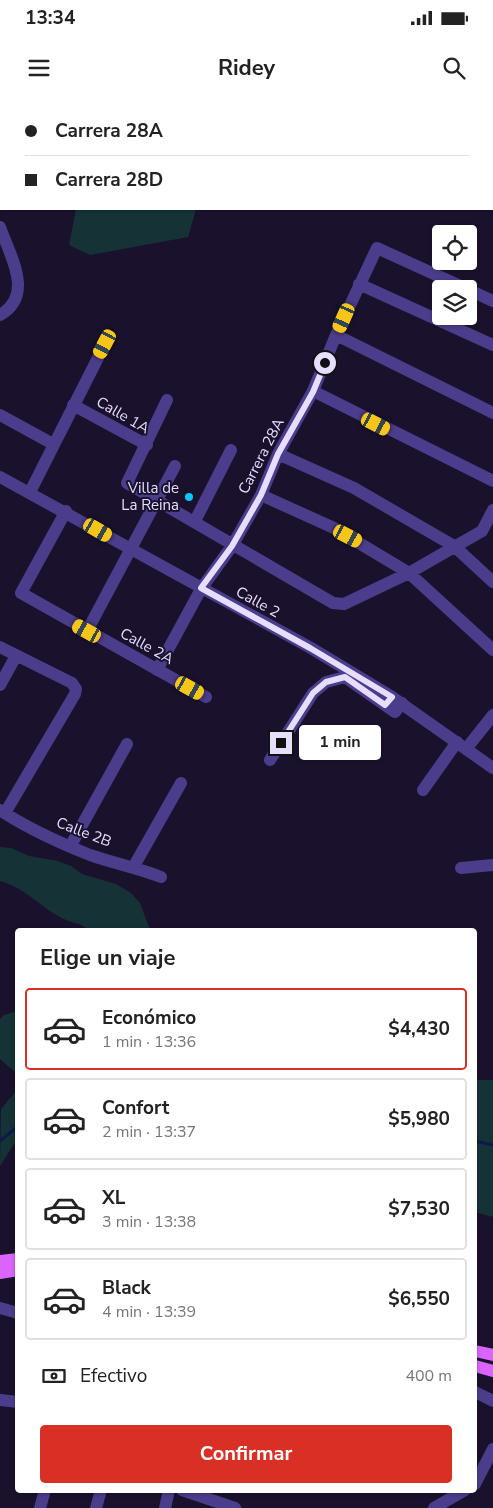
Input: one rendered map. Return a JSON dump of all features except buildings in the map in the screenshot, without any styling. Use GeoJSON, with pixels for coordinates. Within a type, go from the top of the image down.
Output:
{"type":"FeatureCollection","features":[{"type":"Feature","properties":{"kind":"main road"},"geometry":{"type":"LineString","coordinates":[[0,1260],[15,1259]]}},
{"type":"Feature","properties":{"kind":"main road"},"geometry":{"type":"LineString","coordinates":[[0,1273],[15,1270]]}},
{"type":"Feature","properties":{"kind":"main road"},"geometry":{"type":"LineString","coordinates":[[477,1351],[493,1355]]}},
{"type":"Feature","properties":{"kind":"main road"},"geometry":{"type":"LineString","coordinates":[[477,1367],[493,1371]]}},
{"type":"Feature","properties":{"kind":"street"},"geometry":{"type":"LineString","coordinates":[[0,227],[19,283],[18,296],[12,308],[0,315]]}},
{"type":"Feature","properties":{"kind":"street","name":"Carrera 28A"},"geometry":{"type":"LineString","coordinates":[[157,670],[201,588],[232,546],[261,495],[278,454],[313,392],[336,335],[377,248],[448,280]]}},
{"type":"Feature","properties":{"kind":"street"},"geometry":{"type":"LineString","coordinates":[[359,284],[493,345]]}},
{"type":"Feature","properties":{"kind":"street"},"geometry":{"type":"LineString","coordinates":[[477,293],[493,301]]}},
{"type":"Feature","properties":{"kind":"street"},"geometry":{"type":"LineString","coordinates":[[336,335],[493,413]]}},
{"type":"Feature","properties":{"kind":"street"},"geometry":{"type":"LineString","coordinates":[[30,492],[105,344]]}},
{"type":"Feature","properties":{"kind":"street"},"geometry":{"type":"LineString","coordinates":[[313,392],[493,481]]}},
{"type":"Feature","properties":{"kind":"street"},"geometry":{"type":"LineString","coordinates":[[147,445],[167,400]]}},
{"type":"Feature","properties":{"kind":"street","name":"Calle 1A"},"geometry":{"type":"LineString","coordinates":[[73,405],[147,445],[127,483],[195,521],[232,546],[338,604],[344,604],[408,573]]}},
{"type":"Feature","properties":{"kind":"street"},"geometry":{"type":"LineString","coordinates":[[0,415],[53,444]]}},
{"type":"Feature","properties":{"kind":"street"},"geometry":{"type":"LineString","coordinates":[[195,521],[231,450]]}},
{"type":"Feature","properties":{"kind":"street"},"geometry":{"type":"LineString","coordinates":[[278,454],[354,488],[454,546],[493,582]]}},
{"type":"Feature","properties":{"kind":"street"},"geometry":{"type":"LineString","coordinates":[[87,631],[174,466]]}},
{"type":"Feature","properties":{"kind":"street","name":"Calle 2"},"geometry":{"type":"LineString","coordinates":[[0,477],[66,511],[310,648],[462,745],[493,768]]}},
{"type":"Feature","properties":{"kind":"street"},"geometry":{"type":"LineString","coordinates":[[261,495],[334,528],[408,573],[493,650]]}},
{"type":"Feature","properties":{"kind":"street"},"geometry":{"type":"LineString","coordinates":[[408,573],[482,531],[493,510]]}},
{"type":"Feature","properties":{"kind":"street","name":"Calle 2A"},"geometry":{"type":"LineString","coordinates":[[66,511],[21,593],[206,697]]}},
{"type":"Feature","properties":{"kind":"street"},"geometry":{"type":"LineString","coordinates":[[0,646],[16,656],[72,683],[76,688],[75,694],[3,812]]}},
{"type":"Feature","properties":{"kind":"street"},"geometry":{"type":"LineString","coordinates":[[0,685],[16,656]]}},
{"type":"Feature","properties":{"kind":"street"},"geometry":{"type":"LineString","coordinates":[[270,760],[313,693],[326,682],[345,677],[393,702]]}},
{"type":"Feature","properties":{"kind":"street"},"geometry":{"type":"LineString","coordinates":[[423,790],[462,745],[493,715]]}},
{"type":"Feature","properties":{"kind":"street"},"geometry":{"type":"LineString","coordinates":[[71,845],[127,744]]}},
{"type":"Feature","properties":{"kind":"street"},"geometry":{"type":"LineString","coordinates":[[134,866],[181,783]]}},
{"type":"Feature","properties":{"kind":"street","name":"Calle 2B"},"geometry":{"type":"LineString","coordinates":[[3,812],[42,834],[90,854],[134,866],[161,877]]}},
{"type":"Feature","properties":{"kind":"street"},"geometry":{"type":"LineString","coordinates":[[461,868],[493,865]]}},
{"type":"Feature","properties":{"kind":"street"},"geometry":{"type":"LineString","coordinates":[[0,1308],[15,1313]]}},
{"type":"Feature","properties":{"kind":"street"},"geometry":{"type":"LineString","coordinates":[[477,1393],[493,1402]]}},
{"type":"Feature","properties":{"kind":"street"},"geometry":{"type":"LineString","coordinates":[[0,1400],[15,1402]]}},
{"type":"Feature","properties":{"kind":"street"},"geometry":{"type":"LineString","coordinates":[[477,1480],[493,1449]]}},
{"type":"Feature","properties":{"kind":"street"},"geometry":{"type":"LineString","coordinates":[[40,1508],[44,1493]]}},
{"type":"Feature","properties":{"kind":"street"},"geometry":{"type":"LineString","coordinates":[[96,1508],[100,1493]]}},
{"type":"Feature","properties":{"kind":"street"},"geometry":{"type":"LineString","coordinates":[[165,1508],[168,1493]]}},
{"type":"Feature","properties":{"kind":"street"},"geometry":{"type":"LineString","coordinates":[[191,1493],[235,1508]]}},
{"type":"Feature","properties":{"kind":"street"},"geometry":{"type":"LineString","coordinates":[[434,1508],[460,1493]]}},
{"type":"Feature","properties":{"kind":"green space"},"geometry":{"type":"Polygon","coordinates":[[[76,210],[196,210],[188,237],[90,255],[69,245],[76,210]]]}},
{"type":"Feature","properties":{"kind":"green space"},"geometry":{"type":"Polygon","coordinates":[[[0,847],[11,848],[29,856],[58,861],[71,866],[82,874],[116,884],[131,893],[140,903],[149,928],[85,928],[67,921],[18,888],[0,881],[0,847]]]}},
{"type":"Feature","properties":{"kind":"green space"},"geometry":{"type":"Polygon","coordinates":[[[15,1012],[15,1072],[0,1059],[0,1019],[4,1015],[15,1012]]]}},
{"type":"Feature","properties":{"kind":"green space"},"geometry":{"type":"Polygon","coordinates":[[[477,1080],[493,1080],[493,1217],[477,1213],[477,1080]]]}},
{"type":"Feature","properties":{"kind":"green space"},"geometry":{"type":"Polygon","coordinates":[[[15,1092],[15,1144],[0,1166],[1,1109],[15,1092]]]}},
{"type":"Feature","properties":{"kind":"waterway"},"geometry":{"type":"LineString","coordinates":[[0,1141],[15,1128]]}},
{"type":"Feature","properties":{"kind":"waterway"},"geometry":{"type":"LineString","coordinates":[[477,1141],[493,1145]]}},
{"type":"Feature","properties":{"kind":"place","name":"Villa de La Reina"},"geometry":{"type":"Point","coordinates":[189,497]}},
{"type":"Feature","properties":{"kind":"route"},"geometry":{"type":"LineString","coordinates":[[281,743],[313,693],[326,682],[345,677],[385,705],[392,697],[310,648],[201,588],[232,546],[261,495],[278,454],[313,392],[325,363]]}}]}
